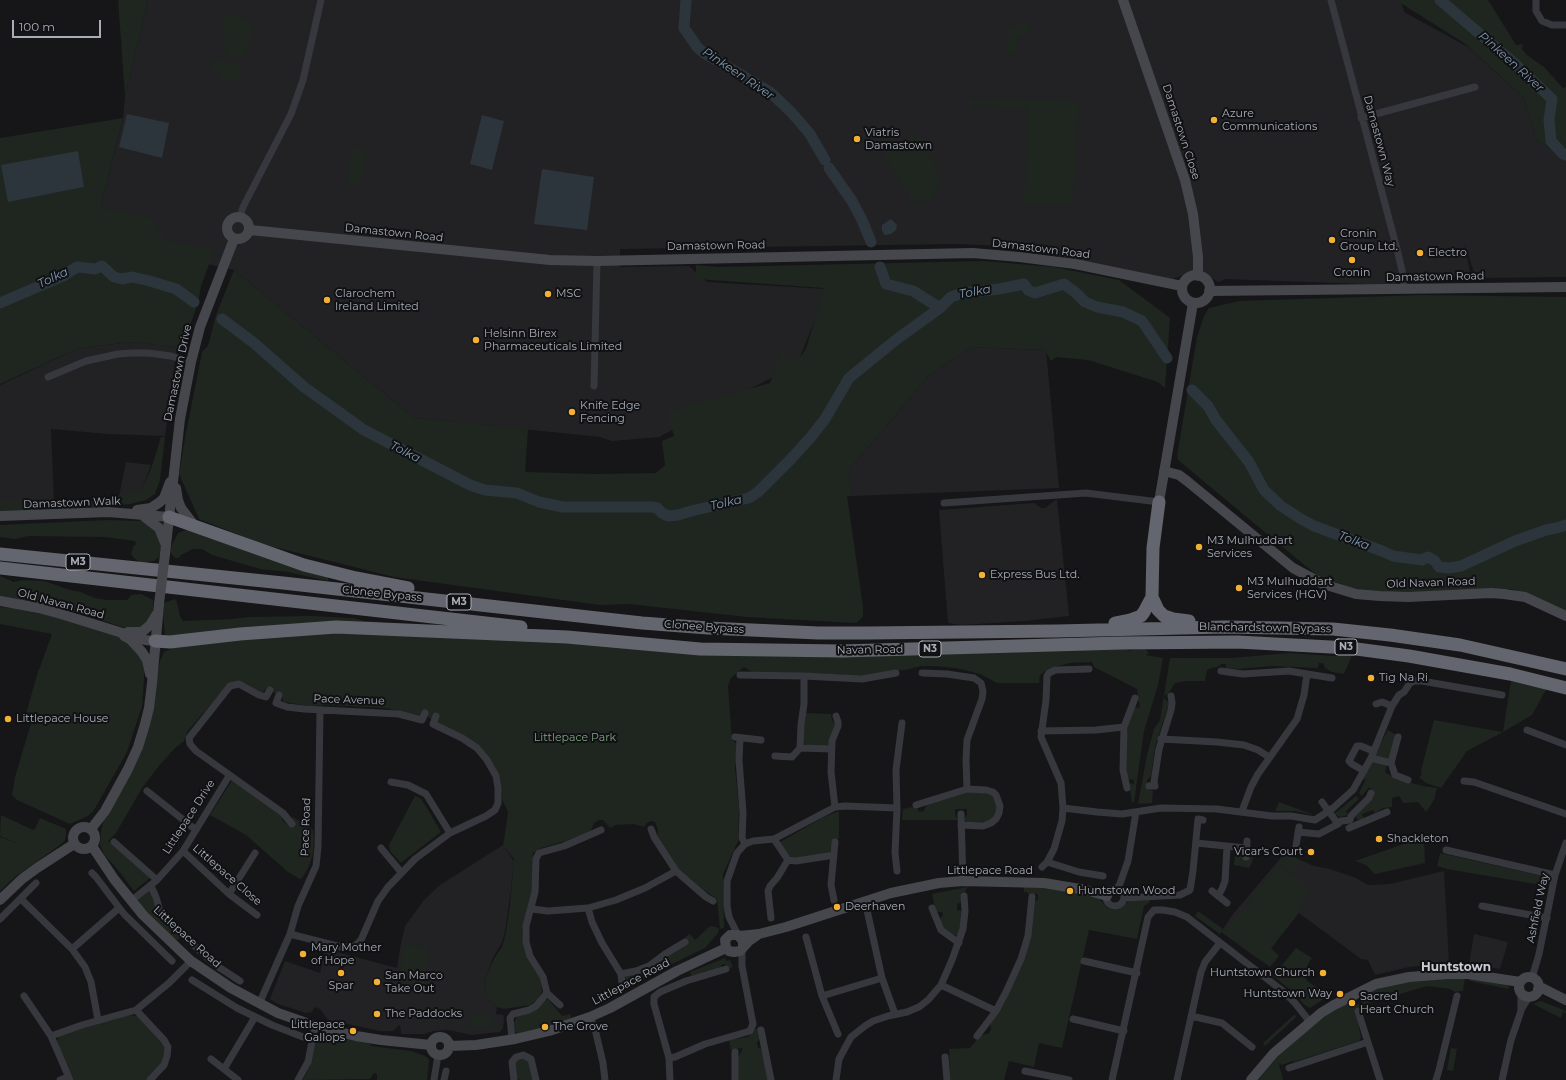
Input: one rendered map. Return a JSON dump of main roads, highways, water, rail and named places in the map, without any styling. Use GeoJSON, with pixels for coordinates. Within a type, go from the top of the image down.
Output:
{"type":"FeatureCollection","features":[{"type":"Feature","properties":{"kind":"highway"},"geometry":{"type":"LineString","coordinates":[[1160,502],[1153,548],[1152,597],[1158,610],[1164,616],[1173,619],[1186,620],[1266,622],[1335,626],[1396,632],[1440,642]]}},
{"type":"Feature","properties":{"kind":"highway"},"geometry":{"type":"LineString","coordinates":[[169,518],[304,565],[396,586],[646,620],[764,631]]}},
{"type":"Feature","properties":{"kind":"highway","name":"Clonee Bypass"},"geometry":{"type":"LineString","coordinates":[[0,554],[283,583],[642,623],[764,631]]}},
{"type":"Feature","properties":{"kind":"highway","name":"Clonee Bypass"},"geometry":{"type":"LineString","coordinates":[[0,568],[614,637],[738,649]]}},
{"type":"Feature","properties":{"kind":"highway"},"geometry":{"type":"LineString","coordinates":[[1057,631],[1086,625],[1119,623],[1130,620],[1140,616],[1144,612],[1152,597]]}},
{"type":"Feature","properties":{"kind":"highway","name":"Blanchardstown Bypass"},"geometry":{"type":"LineString","coordinates":[[1057,631],[1274,627],[1333,629],[1440,642],[1502,654],[1566,669]]}},
{"type":"Feature","properties":{"kind":"highway"},"geometry":{"type":"LineString","coordinates":[[155,641],[170,642],[240,634],[336,628],[560,637],[700,648],[738,649]]}},
{"type":"Feature","properties":{"kind":"highway","name":"Navan Road"},"geometry":{"type":"LineString","coordinates":[[764,631],[861,633],[1057,631]]}},
{"type":"Feature","properties":{"kind":"highway","name":"Blanchardstown Bypass"},"geometry":{"type":"LineString","coordinates":[[1122,643],[1238,642],[1349,648],[1440,660],[1510,674],[1566,688]]}},
{"type":"Feature","properties":{"kind":"highway","name":"Navan Road"},"geometry":{"type":"LineString","coordinates":[[738,649],[842,651],[1122,643]]}},
{"type":"Feature","properties":{"kind":"waterway","name":"Pinkeen River"},"geometry":{"type":"LineString","coordinates":[[686,0],[684,28],[698,48],[770,92],[792,113],[810,134],[825,160]]}},
{"type":"Feature","properties":{"kind":"waterway","name":"Pinkeen River"},"geometry":{"type":"LineString","coordinates":[[1440,0],[1514,63],[1552,99],[1549,120],[1551,141],[1563,154],[1566,155]]}},
{"type":"Feature","properties":{"kind":"waterway","name":"Pinkeen River"},"geometry":{"type":"LineString","coordinates":[[829,168],[852,201],[871,242]]}},
{"type":"Feature","properties":{"kind":"waterway","name":"Tolka"},"geometry":{"type":"LineString","coordinates":[[0,303],[63,276],[77,267],[95,269],[102,266],[114,277],[122,279],[132,277],[176,289],[194,302]]}},
{"type":"Feature","properties":{"kind":"waterway","name":"Pinkeen River"},"geometry":{"type":"LineString","coordinates":[[880,267],[886,284],[913,291],[940,308]]}},
{"type":"Feature","properties":{"kind":"waterway","name":"Tolka"},"geometry":{"type":"LineString","coordinates":[[222,319],[254,343],[304,387],[364,430],[470,485],[485,490],[517,493],[539,502],[563,507],[652,507],[657,508],[668,516],[749,498],[758,492],[811,437],[825,419],[849,378],[897,339],[940,308],[951,297],[963,293],[999,289],[1024,284],[1028,290],[1035,293],[1064,284],[1085,302],[1097,307],[1123,312],[1142,321],[1167,358]]}},
{"type":"Feature","properties":{"kind":"waterway","name":"Tolka"},"geometry":{"type":"LineString","coordinates":[[902,330],[905,334]]}},
{"type":"Feature","properties":{"kind":"waterway","name":"Tolka"},"geometry":{"type":"LineString","coordinates":[[1192,390],[1208,406],[1216,420],[1249,462],[1264,490],[1281,506],[1314,526],[1393,556],[1422,560],[1428,557],[1435,561],[1439,567],[1449,568],[1461,566],[1515,541],[1546,530],[1566,525]]}},
{"type":"Feature","properties":{"kind":"place","name":"Azure Communications"},"geometry":{"type":"Point","coordinates":[1214,120]}},
{"type":"Feature","properties":{"kind":"place","name":"Viatris Damastown"},"geometry":{"type":"Point","coordinates":[857,139]}},
{"type":"Feature","properties":{"kind":"place","name":"Cronin Group Ltd."},"geometry":{"type":"Point","coordinates":[1332,240]}},
{"type":"Feature","properties":{"kind":"place","name":"Electro"},"geometry":{"type":"Point","coordinates":[1420,253]}},
{"type":"Feature","properties":{"kind":"place","name":"Cronin"},"geometry":{"type":"Point","coordinates":[1352,260]}},
{"type":"Feature","properties":{"kind":"place","name":"MSC"},"geometry":{"type":"Point","coordinates":[548,294]}},
{"type":"Feature","properties":{"kind":"place","name":"Clarochem Ireland Limited"},"geometry":{"type":"Point","coordinates":[327,300]}},
{"type":"Feature","properties":{"kind":"place","name":"Helsinn Birex Pharmaceuticals Limited"},"geometry":{"type":"Point","coordinates":[476,340]}},
{"type":"Feature","properties":{"kind":"place","name":"Knife Edge Fencing"},"geometry":{"type":"Point","coordinates":[572,412]}},
{"type":"Feature","properties":{"kind":"place","name":"M3 Mulhuddart Services"},"geometry":{"type":"Point","coordinates":[1199,547]}},
{"type":"Feature","properties":{"kind":"place","name":"Express Bus Ltd."},"geometry":{"type":"Point","coordinates":[982,575]}},
{"type":"Feature","properties":{"kind":"place","name":"M3 Mulhuddart Services (HGV)"},"geometry":{"type":"Point","coordinates":[1239,588]}},
{"type":"Feature","properties":{"kind":"place","name":"Tig Na Ri"},"geometry":{"type":"Point","coordinates":[1371,678]}},
{"type":"Feature","properties":{"kind":"place","name":"Littlepace House"},"geometry":{"type":"Point","coordinates":[8,719]}},
{"type":"Feature","properties":{"kind":"place","name":"Shackleton"},"geometry":{"type":"Point","coordinates":[1379,839]}},
{"type":"Feature","properties":{"kind":"place","name":"Vicar's Court"},"geometry":{"type":"Point","coordinates":[1311,852]}},
{"type":"Feature","properties":{"kind":"place","name":"Huntstown Wood"},"geometry":{"type":"Point","coordinates":[1070,891]}},
{"type":"Feature","properties":{"kind":"place","name":"Deerhaven"},"geometry":{"type":"Point","coordinates":[837,907]}},
{"type":"Feature","properties":{"kind":"place","name":"Mary Mother of Hope"},"geometry":{"type":"Point","coordinates":[303,954]}},
{"type":"Feature","properties":{"kind":"place","name":"Spar"},"geometry":{"type":"Point","coordinates":[341,973]}},
{"type":"Feature","properties":{"kind":"place","name":"Huntstown Church"},"geometry":{"type":"Point","coordinates":[1323,973]}},
{"type":"Feature","properties":{"kind":"place","name":"San Marco Take Out"},"geometry":{"type":"Point","coordinates":[377,982]}},
{"type":"Feature","properties":{"kind":"place","name":"Huntstown Way"},"geometry":{"type":"Point","coordinates":[1340,994]}},
{"type":"Feature","properties":{"kind":"place","name":"Sacred Heart Church"},"geometry":{"type":"Point","coordinates":[1352,1003]}},
{"type":"Feature","properties":{"kind":"place","name":"The Paddocks"},"geometry":{"type":"Point","coordinates":[377,1014]}},
{"type":"Feature","properties":{"kind":"place","name":"The Grove"},"geometry":{"type":"Point","coordinates":[545,1027]}},
{"type":"Feature","properties":{"kind":"place","name":"Littlepace Gallops"},"geometry":{"type":"Point","coordinates":[353,1031]}},
{"type":"Feature","properties":{"kind":"district","name":"Huntstown"},"geometry":{"type":"Point","coordinates":[1456,967]}},
{"type":"Feature","properties":{"kind":"park label","name":"Littlepace Park"},"geometry":{"type":"Point","coordinates":[575,738]}}]}
